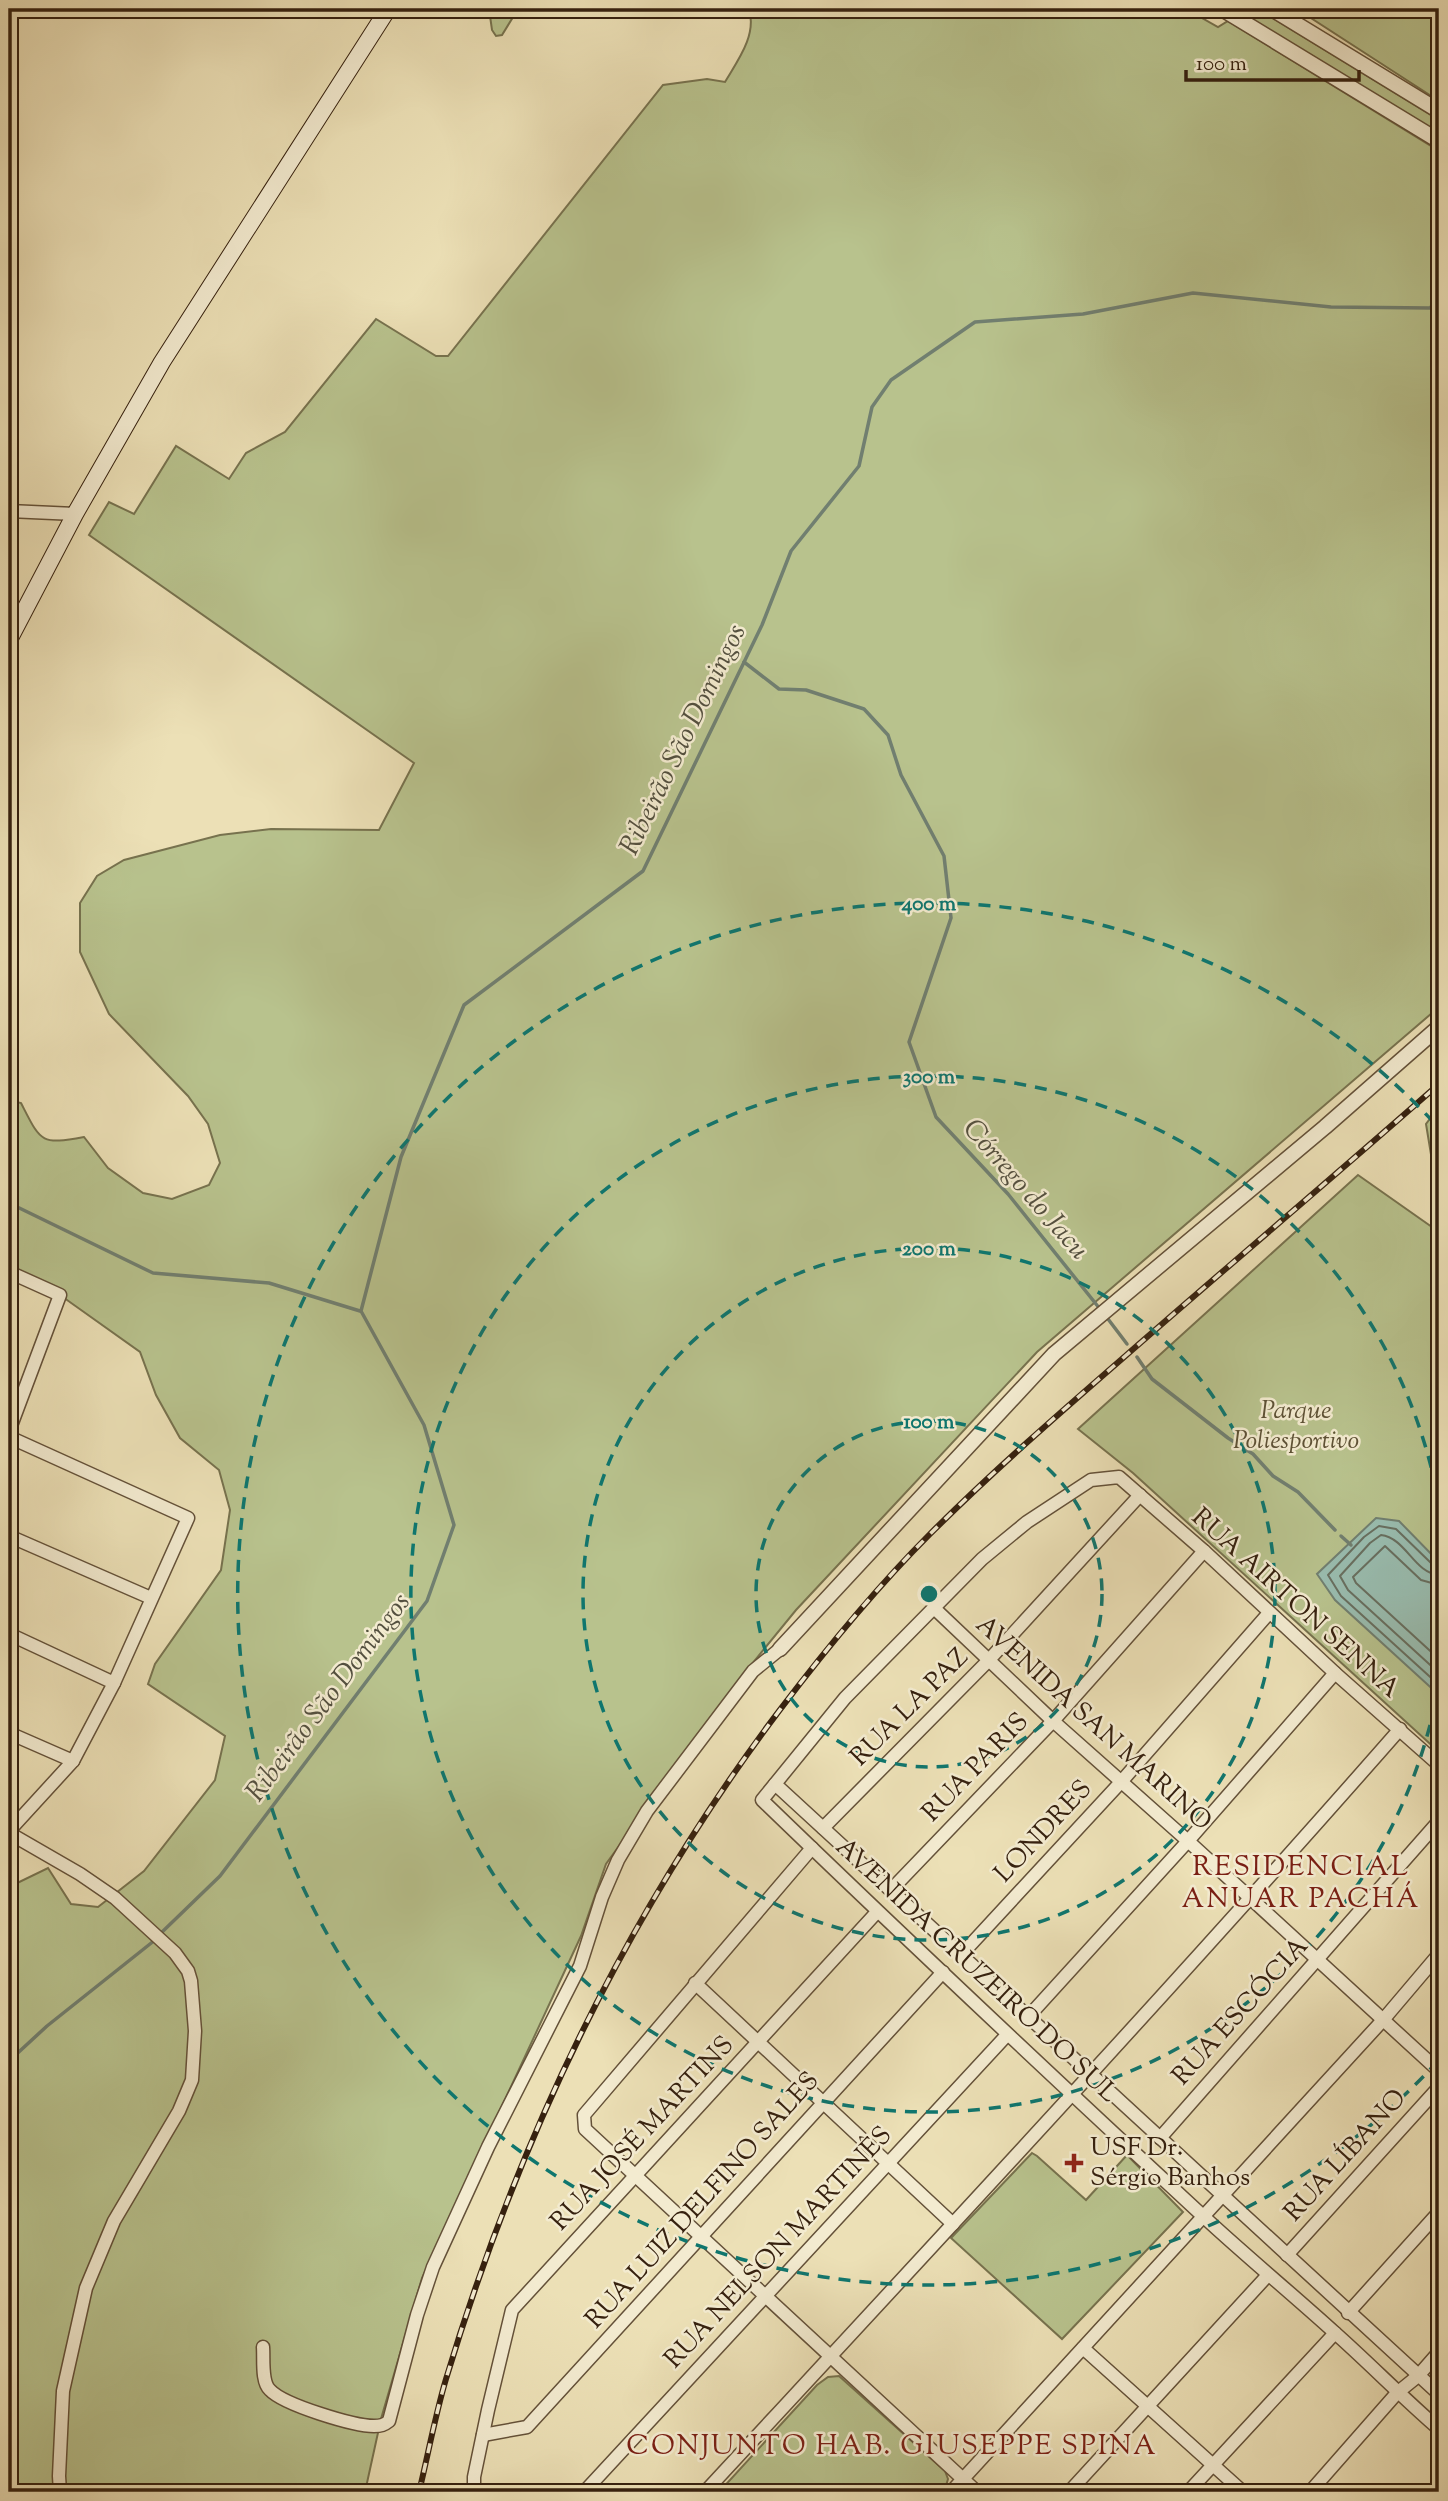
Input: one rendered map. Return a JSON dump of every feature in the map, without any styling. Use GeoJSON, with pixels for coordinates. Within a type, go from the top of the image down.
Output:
{"type":"FeatureCollection","features":[{"type":"Feature","properties":{"kind":"main road"},"geometry":{"type":"LineString","coordinates":[[9,640],[75,514],[162,362],[387,9]]}},
{"type":"Feature","properties":{"kind":"street"},"geometry":{"type":"LineString","coordinates":[[1222,9],[1439,141]]}},
{"type":"Feature","properties":{"kind":"street"},"geometry":{"type":"LineString","coordinates":[[1272,9],[1439,111]]}},
{"type":"Feature","properties":{"kind":"street"},"geometry":{"type":"LineString","coordinates":[[9,511],[75,514]]}},
{"type":"Feature","properties":{"kind":"street"},"geometry":{"type":"LineString","coordinates":[[263,2347],[266,2384],[270,2390],[296,2406],[369,2426],[390,2421],[417,2315],[433,2267],[488,2147],[580,1966],[602,1897],[618,1860],[647,1811],[752,1671],[780,1649],[1054,1354],[1325,1127],[1439,1027]]}},
{"type":"Feature","properties":{"kind":"street"},"geometry":{"type":"LineString","coordinates":[[9,1272],[60,1295],[9,1431]]}},
{"type":"Feature","properties":{"kind":"street"},"geometry":{"type":"LineString","coordinates":[[9,1437],[188,1518],[114,1683],[73,1761],[9,1832],[115,1898],[164,1941],[188,1971],[195,2031],[192,2080],[178,2111],[114,2221],[86,2287],[63,2391],[59,2476],[61,2492]]}},
{"type":"Feature","properties":{"kind":"street","name":"RUA AIRTON SENNA"},"geometry":{"type":"LineString","coordinates":[[934,1608],[982,1559],[1027,1522],[1091,1480],[1119,1477],[1205,1551],[1269,1613],[1439,1765]]}},
{"type":"Feature","properties":{"kind":"street","name":"RUA LA PAZ"},"geometry":{"type":"LineString","coordinates":[[823,1828],[988,1661],[1140,1495]]}},
{"type":"Feature","properties":{"kind":"street"},"geometry":{"type":"LineString","coordinates":[[9,1536],[151,1598]]}},
{"type":"Feature","properties":{"kind":"street","name":"RUA PARIS"},"geometry":{"type":"LineString","coordinates":[[891,1891],[1053,1721],[1205,1551]]}},
{"type":"Feature","properties":{"kind":"street"},"geometry":{"type":"LineString","coordinates":[[775,1784],[845,1698],[934,1608]]}},
{"type":"Feature","properties":{"kind":"street","name":"AVENIDA SAN MARINO"},"geometry":{"type":"LineString","coordinates":[[934,1608],[1053,1721],[1439,2070]]}},
{"type":"Feature","properties":{"kind":"street","name":"LONDRES"},"geometry":{"type":"LineString","coordinates":[[961,1955],[1121,1782],[1269,1613]]}},
{"type":"Feature","properties":{"kind":"street"},"geometry":{"type":"LineString","coordinates":[[9,1634],[114,1683]]}},
{"type":"Feature","properties":{"kind":"street"},"geometry":{"type":"LineString","coordinates":[[1028,2017],[1188,1841],[1335,1673]]}},
{"type":"Feature","properties":{"kind":"street"},"geometry":{"type":"LineString","coordinates":[[705,2492],[1074,2094],[1400,1729]]}},
{"type":"Feature","properties":{"kind":"street"},"geometry":{"type":"LineString","coordinates":[[9,1733],[73,1761]]}},
{"type":"Feature","properties":{"kind":"street","name":"AVENIDA CRUZEIRO DO SUL"},"geometry":{"type":"LineString","coordinates":[[1439,2394],[775,1784],[762,1800],[877,1912],[1204,2217],[1439,2428]]}},
{"type":"Feature","properties":{"kind":"street","name":"RUA ESCÓCIA"},"geometry":{"type":"LineString","coordinates":[[1160,2138],[1439,1821]]}},
{"type":"Feature","properties":{"kind":"street"},"geometry":{"type":"LineString","coordinates":[[812,1848],[584,2115],[585,2129],[977,2492]]}},
{"type":"Feature","properties":{"kind":"street","name":"RUA JOSÉ MARTINS"},"geometry":{"type":"LineString","coordinates":[[474,2492],[474,2477],[512,2310],[877,1912]]}},
{"type":"Feature","properties":{"kind":"street"},"geometry":{"type":"LineString","coordinates":[[951,2492],[1383,2020],[1439,1954]]}},
{"type":"Feature","properties":{"kind":"street","name":"RUA LUIZ DELFINO SALES"},"geometry":{"type":"LineString","coordinates":[[483,2435],[527,2427],[943,1972]]}},
{"type":"Feature","properties":{"kind":"street"},"geometry":{"type":"LineString","coordinates":[[695,1983],[953,2224]]}},
{"type":"Feature","properties":{"kind":"street","name":"RUA NELSON MARTINÊS"},"geometry":{"type":"LineString","coordinates":[[584,2492],[1007,2035]]}},
{"type":"Feature","properties":{"kind":"street","name":"RUA LÍBANO"},"geometry":{"type":"LineString","coordinates":[[1287,2255],[1439,2087]]}},
{"type":"Feature","properties":{"kind":"street"},"geometry":{"type":"LineString","coordinates":[[1348,2313],[1439,2211]]}},
{"type":"Feature","properties":{"kind":"street"},"geometry":{"type":"LineString","coordinates":[[1069,2492],[1268,2275]]}},
{"type":"Feature","properties":{"kind":"street"},"geometry":{"type":"LineString","coordinates":[[1188,2492],[1335,2333]]}},
{"type":"Feature","properties":{"kind":"street"},"geometry":{"type":"LineString","coordinates":[[1083,2348],[1243,2492]]}},
{"type":"Feature","properties":{"kind":"street"},"geometry":{"type":"LineString","coordinates":[[1310,2492],[1397,2393],[1418,2376],[1439,2352]]}},
{"type":"Feature","properties":{"kind":"street"},"geometry":{"type":"LineString","coordinates":[[1432,2492],[1439,2484]]}},
{"type":"Feature","properties":{"kind":"green space"},"geometry":{"type":"Polygon","coordinates":[[[489,9],[518,9],[502,35],[496,36],[492,30],[489,9]]]}},
{"type":"Feature","properties":{"kind":"green space"},"geometry":{"type":"Polygon","coordinates":[[[749,9],[1186,9],[1218,27],[1228,21],[1439,151],[1439,1007],[1037,1352],[796,1610],[747,1670],[606,1864],[581,1936],[422,2278],[381,2419],[365,2492],[9,2492],[9,1887],[48,1868],[71,1904],[98,1907],[144,1871],[215,1780],[225,1736],[148,1684],[155,1664],[221,1570],[230,1510],[219,1470],[180,1438],[156,1395],[140,1352],[60,1295],[9,1272],[9,1100],[21,1103],[43,1138],[58,1141],[84,1137],[108,1168],[143,1193],[172,1199],[209,1185],[220,1163],[208,1124],[188,1096],[109,1014],[80,952],[80,903],[97,876],[124,860],[220,835],[271,829],[379,830],[414,763],[89,535],[109,502],[134,514],[176,446],[229,479],[246,453],[285,432],[376,319],[436,356],[448,356],[663,85],[707,79],[725,82],[748,38],[751,19],[749,9]]]}},
{"type":"Feature","properties":{"kind":"green space"},"geometry":{"type":"Polygon","coordinates":[[[1234,9],[1258,9],[1439,120],[1439,134],[1234,9]]]}},
{"type":"Feature","properties":{"kind":"green space"},"geometry":{"type":"Polygon","coordinates":[[[1297,9],[1439,9],[1439,101],[1297,9]]]}},
{"type":"Feature","properties":{"kind":"green space"},"geometry":{"type":"Polygon","coordinates":[[[1438,1108],[1439,1187],[1435,1179],[1426,1124],[1438,1108]]]}},
{"type":"Feature","properties":{"kind":"green space","name":"Parque Poliesportivo"},"geometry":{"type":"Polygon","coordinates":[[[1358,1175],[1439,1232],[1439,1752],[1133,1473],[1078,1429],[1358,1175]]]}},
{"type":"Feature","properties":{"kind":"green space"},"geometry":{"type":"Polygon","coordinates":[[[1032,2153],[1086,2200],[1127,2155],[1183,2212],[1062,2339],[951,2238],[1032,2153]]]}},
{"type":"Feature","properties":{"kind":"green space"},"geometry":{"type":"Polygon","coordinates":[[[839,2376],[945,2471],[948,2479],[944,2492],[719,2492],[817,2385],[828,2377],[839,2376]]]}},
{"type":"Feature","properties":{"kind":"water"},"geometry":{"type":"Polygon","coordinates":[[[1376,1518],[1399,1521],[1439,1562],[1439,1695],[1335,1600],[1317,1574],[1376,1518]]]}},
{"type":"Feature","properties":{"kind":"waterway","name":"Ribeirão São Domingos"},"geometry":{"type":"LineString","coordinates":[[160,1934],[220,1876],[427,1601],[454,1525],[424,1425],[361,1311],[401,1157],[464,1005],[643,871],[762,625],[791,551],[859,466],[872,407],[891,380],[975,322],[1083,314],[1193,293],[1331,307],[1430,308],[1439,297]]}},
{"type":"Feature","properties":{"kind":"waterway","name":"Córrego do Jacu"},"geometry":{"type":"LineString","coordinates":[[744,662],[779,689],[806,690],[864,709],[888,735],[901,775],[944,856],[951,918],[909,1042],[936,1117],[1008,1194],[1100,1309]]}},
{"type":"Feature","properties":{"kind":"waterway"},"geometry":{"type":"LineString","coordinates":[[9,1203],[153,1273],[269,1283],[360,1311]]}},
{"type":"Feature","properties":{"kind":"waterway","name":"Córrego do Jacu"},"geometry":{"type":"LineString","coordinates":[[1105,1315],[1127,1344]]}},
{"type":"Feature","properties":{"kind":"waterway","name":"Córrego do Jacu"},"geometry":{"type":"LineString","coordinates":[[1137,1357],[1152,1379],[1253,1454],[1273,1476],[1298,1492],[1335,1530]]}},
{"type":"Feature","properties":{"kind":"waterway","name":"Córrego do Jacu"},"geometry":{"type":"LineString","coordinates":[[1341,1536],[1351,1545]]}},
{"type":"Feature","properties":{"kind":"waterway","name":"Ribeirão São Domingos"},"geometry":{"type":"LineString","coordinates":[[9,2061],[47,2026],[155,1940]]}},
{"type":"Feature","properties":{"kind":"railway"},"geometry":{"type":"LineString","coordinates":[[419,2492],[442,2393],[475,2289],[507,2201],[543,2115],[626,1947],[724,1788],[779,1711],[870,1598],[958,1507],[1073,1401],[1439,1084]]}},
{"type":"Feature","properties":{"kind":"place","name":"USF Dr. Sérgio Banhos"},"geometry":{"type":"Point","coordinates":[1074,2163]}},
{"type":"Feature","properties":{"kind":"district","name":"RESIDENCIAL ANUAR PACHÁ"},"geometry":{"type":"Point","coordinates":[1301,1884]}},
{"type":"Feature","properties":{"kind":"district","name":"CONJUNTO HAB. GIUSEPPE SPINA"},"geometry":{"type":"Point","coordinates":[892,2447]}}]}
